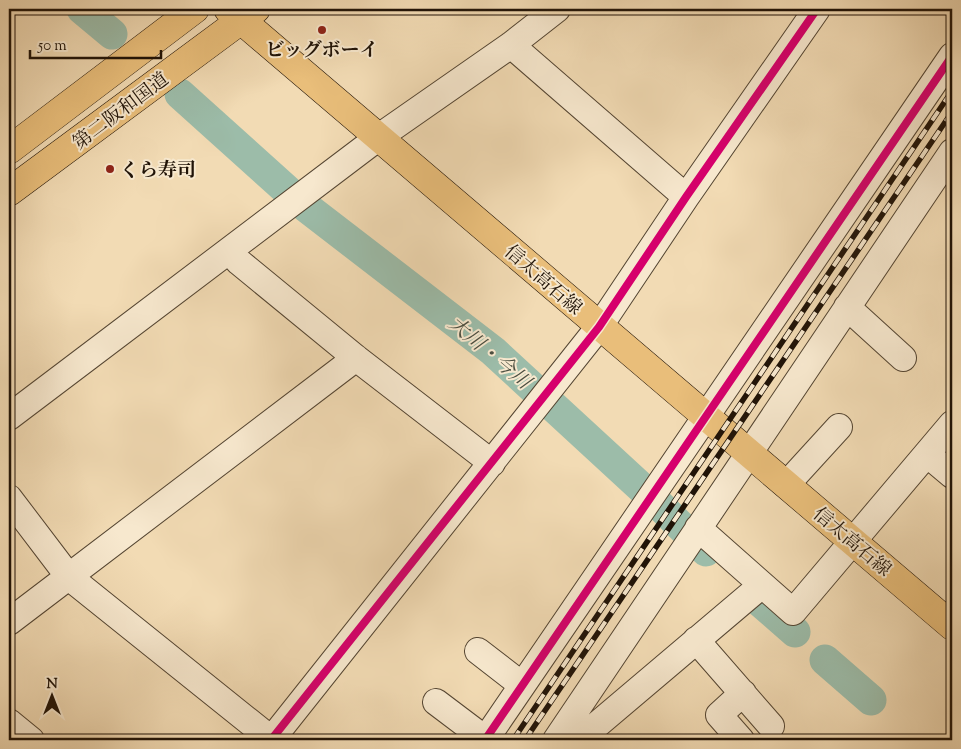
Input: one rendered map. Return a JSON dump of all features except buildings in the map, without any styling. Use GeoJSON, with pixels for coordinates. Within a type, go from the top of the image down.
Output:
{"type":"FeatureCollection","features":[{"type":"Feature","properties":{"kind":"main road","name":"第二阪和国道"},"geometry":{"type":"LineString","coordinates":[[9,150],[195,9]]}},
{"type":"Feature","properties":{"kind":"main road","name":"第二阪和国道"},"geometry":{"type":"LineString","coordinates":[[9,192],[242,12]]}},
{"type":"Feature","properties":{"kind":"main road","name":"信太高石線"},"geometry":{"type":"LineString","coordinates":[[242,12],[379,137],[599,327],[952,626]]}},
{"type":"Feature","properties":{"kind":"street"},"geometry":{"type":"LineString","coordinates":[[9,417],[379,137],[511,46],[557,9]]}},
{"type":"Feature","properties":{"kind":"street"},"geometry":{"type":"LineString","coordinates":[[9,498],[69,577],[272,740],[599,327],[686,197],[817,9]]}},
{"type":"Feature","properties":{"kind":"street"},"geometry":{"type":"LineString","coordinates":[[511,46],[686,197]]}},
{"type":"Feature","properties":{"kind":"street"},"geometry":{"type":"LineString","coordinates":[[436,702],[485,740],[707,418],[813,258],[952,56]]}},
{"type":"Feature","properties":{"kind":"street"},"geometry":{"type":"LineString","coordinates":[[556,740],[952,152]]}},
{"type":"Feature","properties":{"kind":"street"},"geometry":{"type":"LineString","coordinates":[[229,251],[239,262],[356,358],[492,463]]}},
{"type":"Feature","properties":{"kind":"street"},"geometry":{"type":"LineString","coordinates":[[847,307],[904,358]]}},
{"type":"Feature","properties":{"kind":"street"},"geometry":{"type":"LineString","coordinates":[[9,622],[356,358]]}},
{"type":"Feature","properties":{"kind":"street"},"geometry":{"type":"LineString","coordinates":[[693,535],[762,585],[793,612],[854,543],[952,424]]}},
{"type":"Feature","properties":{"kind":"street"},"geometry":{"type":"LineString","coordinates":[[786,484],[839,427]]}},
{"type":"Feature","properties":{"kind":"street"},"geometry":{"type":"LineString","coordinates":[[927,454],[952,475]]}},
{"type":"Feature","properties":{"kind":"street"},"geometry":{"type":"LineString","coordinates":[[579,740],[762,585]]}},
{"type":"Feature","properties":{"kind":"street"},"geometry":{"type":"LineString","coordinates":[[696,640],[771,726]]}},
{"type":"Feature","properties":{"kind":"street"},"geometry":{"type":"LineString","coordinates":[[478,651],[522,685]]}},
{"type":"Feature","properties":{"kind":"street"},"geometry":{"type":"LineString","coordinates":[[741,740],[719,715],[743,693]]}},
{"type":"Feature","properties":{"kind":"street"},"geometry":{"type":"LineString","coordinates":[[9,722],[31,740]]}},
{"type":"Feature","properties":{"kind":"waterway","name":"大川・今川"},"geometry":{"type":"LineString","coordinates":[[82,9],[112,34]]}},
{"type":"Feature","properties":{"kind":"waterway","name":"大川・今川"},"geometry":{"type":"LineString","coordinates":[[180,94],[290,193]]}},
{"type":"Feature","properties":{"kind":"waterway","name":"大川・今川"},"geometry":{"type":"LineString","coordinates":[[306,207],[493,351],[645,491],[706,551]]}},
{"type":"Feature","properties":{"kind":"waterway","name":"大川・今川"},"geometry":{"type":"LineString","coordinates":[[756,598],[795,632]]}},
{"type":"Feature","properties":{"kind":"waterway","name":"大川・今川"},"geometry":{"type":"LineString","coordinates":[[825,660],[871,700]]}},
{"type":"Feature","properties":{"kind":"railway"},"geometry":{"type":"LineString","coordinates":[[513,740],[952,91]]}},
{"type":"Feature","properties":{"kind":"railway"},"geometry":{"type":"LineString","coordinates":[[525,740],[952,112]]}},
{"type":"Feature","properties":{"kind":"cycle path"},"geometry":{"type":"LineString","coordinates":[[271,740],[599,327],[686,197],[817,9]]}},
{"type":"Feature","properties":{"kind":"cycle path"},"geometry":{"type":"LineString","coordinates":[[485,740],[952,56]]}},
{"type":"Feature","properties":{"kind":"place","name":"ビッグボーイ"},"geometry":{"type":"Point","coordinates":[322,30]}},
{"type":"Feature","properties":{"kind":"place","name":"くら寿司"},"geometry":{"type":"Point","coordinates":[110,169]}}]}
